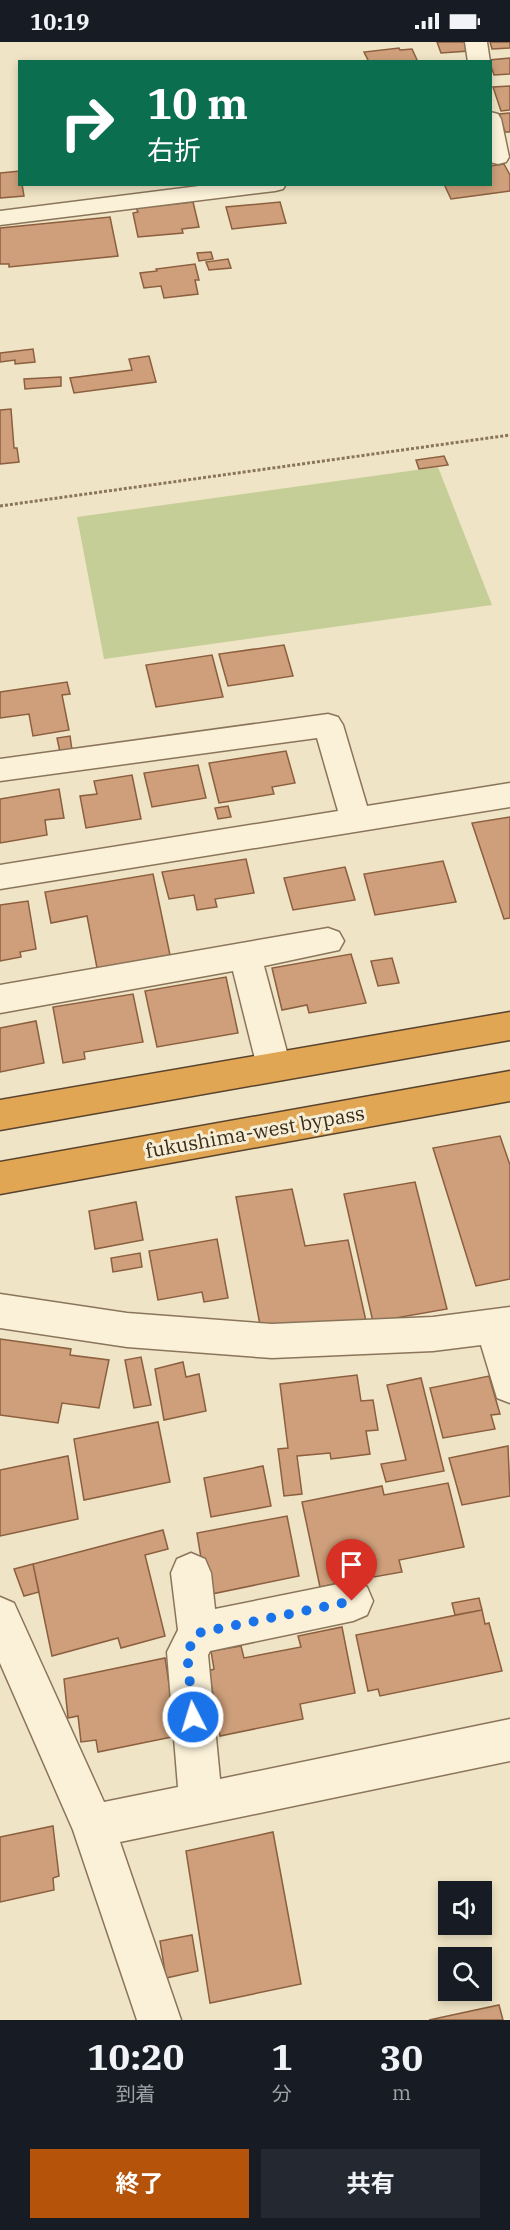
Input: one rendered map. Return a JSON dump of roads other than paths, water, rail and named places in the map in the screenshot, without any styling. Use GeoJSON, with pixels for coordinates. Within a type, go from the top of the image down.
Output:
{"type":"FeatureCollection","features":[{"type":"Feature","properties":{"kind":"highway"},"geometry":{"type":"LineString","coordinates":[[0,1115],[510,1026]]}},
{"type":"Feature","properties":{"kind":"highway","name":"fukushima-west bypass"},"geometry":{"type":"LineString","coordinates":[[0,1178],[510,1086]]}},
{"type":"Feature","properties":{"kind":"street"},"geometry":{"type":"LineString","coordinates":[[476,42],[479,60]]}},
{"type":"Feature","properties":{"kind":"street"},"geometry":{"type":"LineString","coordinates":[[492,127],[500,157]]}},
{"type":"Feature","properties":{"kind":"street"},"geometry":{"type":"LineString","coordinates":[[0,218],[259,186]]}},
{"type":"Feature","properties":{"kind":"street"},"geometry":{"type":"LineString","coordinates":[[0,770],[328,725],[356,819]]}},
{"type":"Feature","properties":{"kind":"street"},"geometry":{"type":"LineString","coordinates":[[0,877],[510,795]]}},
{"type":"Feature","properties":{"kind":"street"},"geometry":{"type":"LineString","coordinates":[[0,999],[328,941]]}},
{"type":"Feature","properties":{"kind":"street"},"geometry":{"type":"LineString","coordinates":[[246,956],[274,1067]]}},
{"type":"Feature","properties":{"kind":"street"},"geometry":{"type":"LineString","coordinates":[[0,1311],[128,1330],[272,1341],[433,1334],[503,1325],[510,1385]]}},
{"type":"Feature","properties":{"kind":"street"},"geometry":{"type":"LineString","coordinates":[[191,1573],[198,1633],[187,1652],[201,1804]]}},
{"type":"Feature","properties":{"kind":"street"},"geometry":{"type":"LineString","coordinates":[[198,1633],[352,1601]]}},
{"type":"Feature","properties":{"kind":"street"},"geometry":{"type":"LineString","coordinates":[[0,1617],[93,1826],[159,2020]]}},
{"type":"Feature","properties":{"kind":"street"},"geometry":{"type":"LineString","coordinates":[[93,1826],[510,1740]]}}]}
